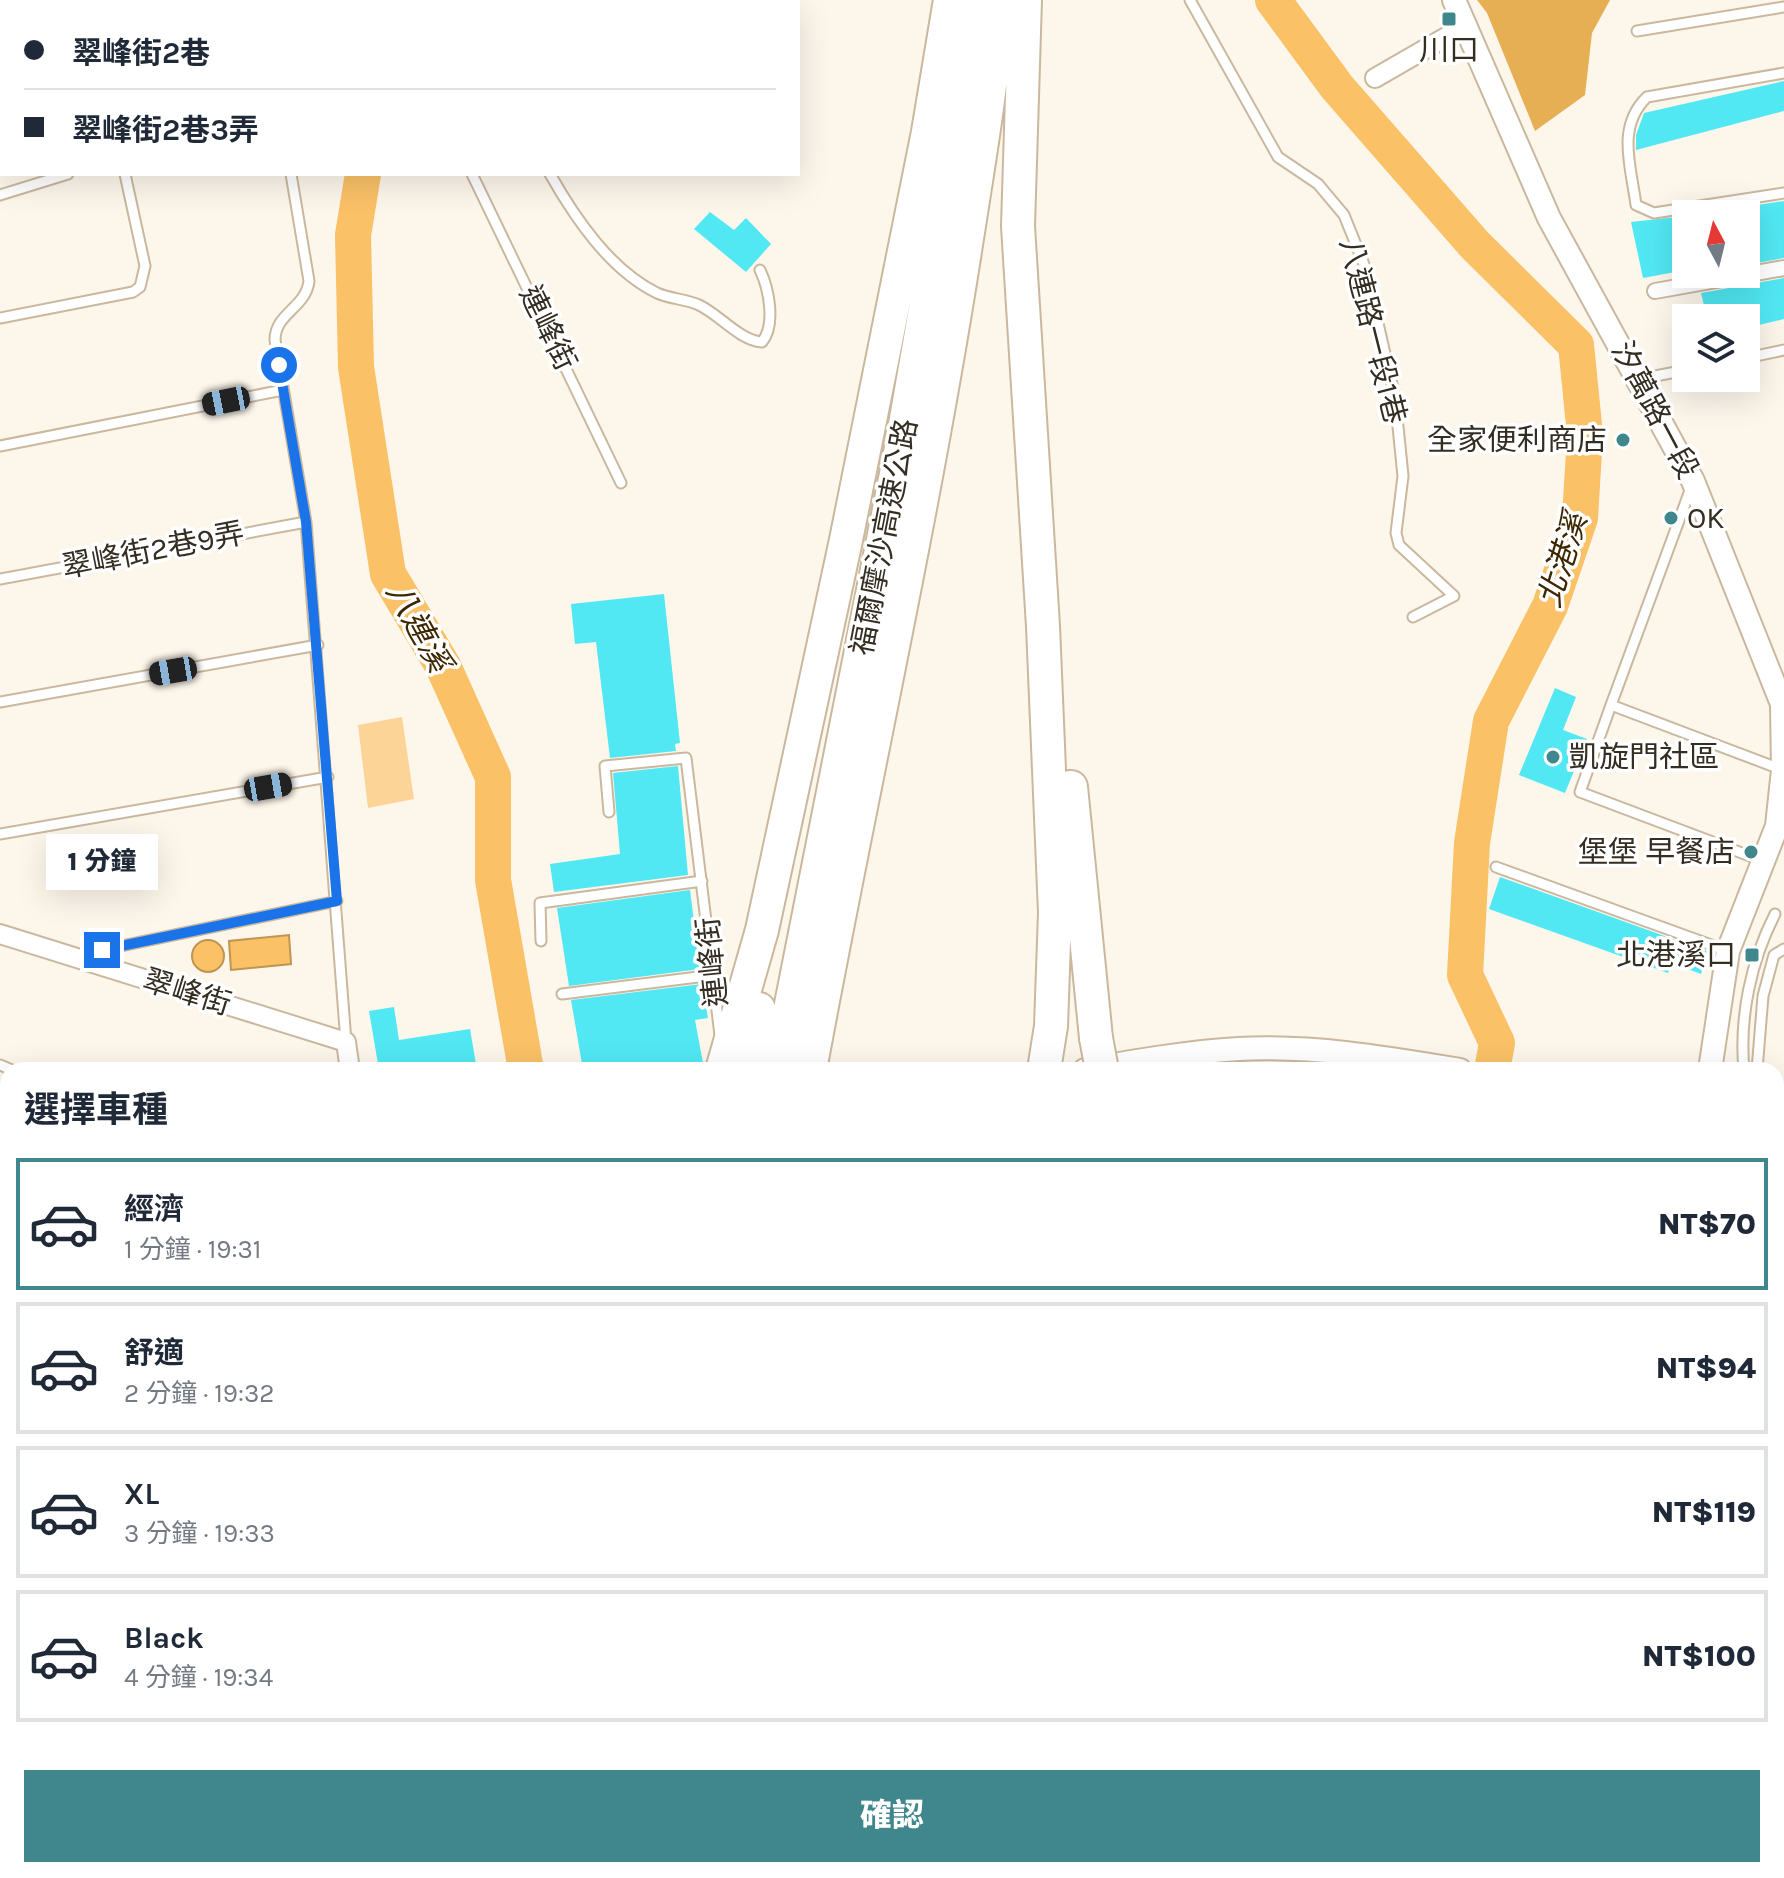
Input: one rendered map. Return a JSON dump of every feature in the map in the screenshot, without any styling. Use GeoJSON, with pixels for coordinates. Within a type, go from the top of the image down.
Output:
{"type":"FeatureCollection","features":[{"type":"Feature","properties":{"kind":"highway"},"geometry":{"type":"LineString","coordinates":[[724,1062],[762,930],[849,524],[928,132],[950,0]]}},
{"type":"Feature","properties":{"kind":"highway","name":"福爾摩沙高速公路"},"geometry":{"type":"LineString","coordinates":[[764,1061],[902,444],[936,247],[970,0]]}},
{"type":"Feature","properties":{"kind":"highway","name":"福爾摩沙高速公路"},"geometry":{"type":"LineString","coordinates":[[813,1055],[903,606],[952,332],[994,62],[1000,0]]}},
{"type":"Feature","properties":{"kind":"highway"},"geometry":{"type":"LineString","coordinates":[[1025,0],[1018,226],[1043,626],[1055,913],[1051,1026],[1045,1062]]}},
{"type":"Feature","properties":{"kind":"highway"},"geometry":{"type":"LineString","coordinates":[[1043,626],[1069,773],[1100,1062]]}},
{"type":"Feature","properties":{"kind":"highway"},"geometry":{"type":"LineString","coordinates":[[762,930],[764,1061]]}},
{"type":"Feature","properties":{"kind":"street","name":"汐萬路一段"},"geometry":{"type":"LineString","coordinates":[[1454,0],[1549,218],[1640,379],[1693,481],[1782,704],[1783,770],[1777,826],[1766,862],[1728,951],[1711,1062]]}},
{"type":"Feature","properties":{"kind":"street"},"geometry":{"type":"LineString","coordinates":[[1375,78],[1467,25]]}},
{"type":"Feature","properties":{"kind":"street"},"geometry":{"type":"LineString","coordinates":[[1655,291],[1784,268]]}},
{"type":"Feature","properties":{"kind":"street","name":"翠峰街"},"geometry":{"type":"LineString","coordinates":[[0,934],[346,1042]]}},
{"type":"Feature","properties":{"kind":"street"},"geometry":{"type":"LineString","coordinates":[[346,1042],[349,1062]]}},
{"type":"Feature","properties":{"kind":"street"},"geometry":{"type":"LineString","coordinates":[[1144,1062],[1239,1049],[1295,1049],[1412,1062]]}},
{"type":"Feature","properties":{"kind":"lane","name":"八連路一段1巷"},"geometry":{"type":"LineString","coordinates":[[1190,0],[1278,157],[1318,184],[1344,215],[1365,267],[1395,397],[1403,476],[1396,533],[1399,545],[1454,596],[1413,617]]}},
{"type":"Feature","properties":{"kind":"lane"},"geometry":{"type":"LineString","coordinates":[[1637,31],[1784,7]]}},
{"type":"Feature","properties":{"kind":"lane"},"geometry":{"type":"LineString","coordinates":[[1784,73],[1647,97],[1634,111],[1628,145],[1636,205],[1654,213],[1784,193]]}},
{"type":"Feature","properties":{"kind":"lane"},"geometry":{"type":"LineString","coordinates":[[0,195],[62,176]]}},
{"type":"Feature","properties":{"kind":"lane"},"geometry":{"type":"LineString","coordinates":[[0,318],[133,292],[140,287],[145,266],[125,176]]}},
{"type":"Feature","properties":{"kind":"lane"},"geometry":{"type":"LineString","coordinates":[[291,176],[309,281],[302,303],[280,321],[275,330],[306,522],[318,645],[346,1042]]}},
{"type":"Feature","properties":{"kind":"lane","name":"連峰街"},"geometry":{"type":"LineString","coordinates":[[473,176],[621,483]]}},
{"type":"Feature","properties":{"kind":"lane"},"geometry":{"type":"LineString","coordinates":[[551,176],[573,213],[637,282],[661,295],[698,304],[750,341],[762,342],[769,334],[769,312],[767,284],[760,270]]}},
{"type":"Feature","properties":{"kind":"lane"},"geometry":{"type":"LineString","coordinates":[[1760,355],[1784,350]]}},
{"type":"Feature","properties":{"kind":"lane"},"geometry":{"type":"LineString","coordinates":[[1640,379],[1672,373]]}},
{"type":"Feature","properties":{"kind":"lane"},"geometry":{"type":"LineString","coordinates":[[0,446],[283,390]]}},
{"type":"Feature","properties":{"kind":"lane"},"geometry":{"type":"LineString","coordinates":[[1693,481],[1580,792],[1766,862]]}},
{"type":"Feature","properties":{"kind":"lane","name":"翠峰街2巷9弄"},"geometry":{"type":"LineString","coordinates":[[0,579],[306,522]]}},
{"type":"Feature","properties":{"kind":"lane"},"geometry":{"type":"LineString","coordinates":[[0,702],[318,645]]}},
{"type":"Feature","properties":{"kind":"lane"},"geometry":{"type":"LineString","coordinates":[[1611,705],[1783,770]]}},
{"type":"Feature","properties":{"kind":"lane","name":"連峰街"},"geometry":{"type":"LineString","coordinates":[[609,812],[605,766],[686,758],[714,975],[720,1036],[717,1062]]}},
{"type":"Feature","properties":{"kind":"lane"},"geometry":{"type":"LineString","coordinates":[[0,834],[328,777]]}},
{"type":"Feature","properties":{"kind":"lane"},"geometry":{"type":"LineString","coordinates":[[1496,867],[1728,951]]}},
{"type":"Feature","properties":{"kind":"lane"},"geometry":{"type":"LineString","coordinates":[[541,941],[540,903],[702,881]]}},
{"type":"Feature","properties":{"kind":"lane"},"geometry":{"type":"LineString","coordinates":[[72,956],[337,901]]}},
{"type":"Feature","properties":{"kind":"lane"},"geometry":{"type":"LineString","coordinates":[[1743,1062],[1742,1044],[1750,984],[1761,942],[1775,914]]}},
{"type":"Feature","properties":{"kind":"lane"},"geometry":{"type":"LineString","coordinates":[[1758,1062],[1763,996],[1774,955],[1784,949]]}},
{"type":"Feature","properties":{"kind":"lane"},"geometry":{"type":"LineString","coordinates":[[562,994],[714,975]]}},
{"type":"Feature","properties":{"kind":"shaded area"},"geometry":{"type":"Polygon","coordinates":[[[1477,0],[1610,0],[1592,33],[1585,95],[1535,131],[1487,13],[1477,0]]]}},
{"type":"Feature","properties":{"kind":"shaded area"},"geometry":{"type":"Polygon","coordinates":[[[402,717],[414,799],[368,808],[358,725],[402,717]]]}},
{"type":"Feature","properties":{"kind":"shaded area"},"geometry":{"type":"Polygon","coordinates":[[[289,935],[291,964],[231,970],[229,941],[289,935]]]}},
{"type":"Feature","properties":{"kind":"shaded area"},"geometry":{"type":"Polygon","coordinates":[[[208,940],[219,945],[224,956],[219,967],[208,972],[197,967],[192,956],[197,945],[208,940]]]}},
{"type":"Feature","properties":{"kind":"building"},"geometry":{"type":"Polygon","coordinates":[[[1784,81],[1784,111],[1636,150],[1636,135],[1644,113],[1784,81]]]}},
{"type":"Feature","properties":{"kind":"building"},"geometry":{"type":"Polygon","coordinates":[[[1784,201],[1784,258],[1760,262],[1760,205],[1784,201]]]}},
{"type":"Feature","properties":{"kind":"building"},"geometry":{"type":"Polygon","coordinates":[[[710,212],[734,230],[746,218],[771,244],[746,272],[694,229],[710,212]]]}},
{"type":"Feature","properties":{"kind":"building"},"geometry":{"type":"Polygon","coordinates":[[[1672,218],[1672,273],[1643,278],[1631,222],[1672,218]]]}},
{"type":"Feature","properties":{"kind":"building"},"geometry":{"type":"Polygon","coordinates":[[[1784,278],[1784,319],[1760,325],[1760,304],[1704,304],[1701,293],[1729,288],[1760,288],[1760,282],[1784,278]]]}},
{"type":"Feature","properties":{"kind":"building"},"geometry":{"type":"Polygon","coordinates":[[[664,594],[680,743],[675,744],[676,751],[610,758],[596,642],[575,644],[571,604],[664,594]]]}},
{"type":"Feature","properties":{"kind":"building","name":"凱旋門社區"},"geometry":{"type":"Polygon","coordinates":[[[1555,688],[1576,697],[1563,730],[1587,739],[1565,793],[1519,775],[1555,688]]]}},
{"type":"Feature","properties":{"kind":"building"},"geometry":{"type":"Polygon","coordinates":[[[678,766],[688,875],[554,892],[550,864],[620,854],[613,773],[678,766]]]}},
{"type":"Feature","properties":{"kind":"building"},"geometry":{"type":"Polygon","coordinates":[[[1500,877],[1709,952],[1701,974],[1672,963],[1668,973],[1489,909],[1500,877]]]}},
{"type":"Feature","properties":{"kind":"building"},"geometry":{"type":"Polygon","coordinates":[[[690,890],[700,969],[569,986],[557,908],[690,890]]]}},
{"type":"Feature","properties":{"kind":"building"},"geometry":{"type":"Polygon","coordinates":[[[702,984],[708,1018],[695,1020],[703,1062],[582,1062],[571,1000],[702,984]]]}},
{"type":"Feature","properties":{"kind":"building"},"geometry":{"type":"Polygon","coordinates":[[[394,1007],[399,1040],[470,1029],[476,1062],[378,1062],[369,1011],[394,1007]]]}},
{"type":"Feature","properties":{"kind":"waterway","name":"北港溪"},"geometry":{"type":"LineString","coordinates":[[1273,0],[1337,87],[1475,245],[1576,345],[1585,435],[1580,518],[1550,606],[1491,721],[1472,843],[1465,975],[1497,1043],[1493,1062]]}},
{"type":"Feature","properties":{"kind":"waterway","name":"八連溪"},"geometry":{"type":"LineString","coordinates":[[363,176],[353,235],[356,367],[388,574],[443,666],[493,777],[493,880],[525,1062]]}},
{"type":"Feature","properties":{"kind":"place","name":"川口"},"geometry":{"type":"Point","coordinates":[1449,19]}},
{"type":"Feature","properties":{"kind":"place","name":"全家便利商店"},"geometry":{"type":"Point","coordinates":[1623,440]}},
{"type":"Feature","properties":{"kind":"place","name":"OK"},"geometry":{"type":"Point","coordinates":[1671,518]}},
{"type":"Feature","properties":{"kind":"place","name":"凱旋門社區"},"geometry":{"type":"Point","coordinates":[1553,757]}},
{"type":"Feature","properties":{"kind":"place","name":"堡堡 早餐店"},"geometry":{"type":"Point","coordinates":[1751,852]}},
{"type":"Feature","properties":{"kind":"place","name":"北港溪口"},"geometry":{"type":"Point","coordinates":[1752,955]}},
{"type":"Feature","properties":{"kind":"route"},"geometry":{"type":"LineString","coordinates":[[102,950],[337,901],[306,522],[279,365]]}}]}
